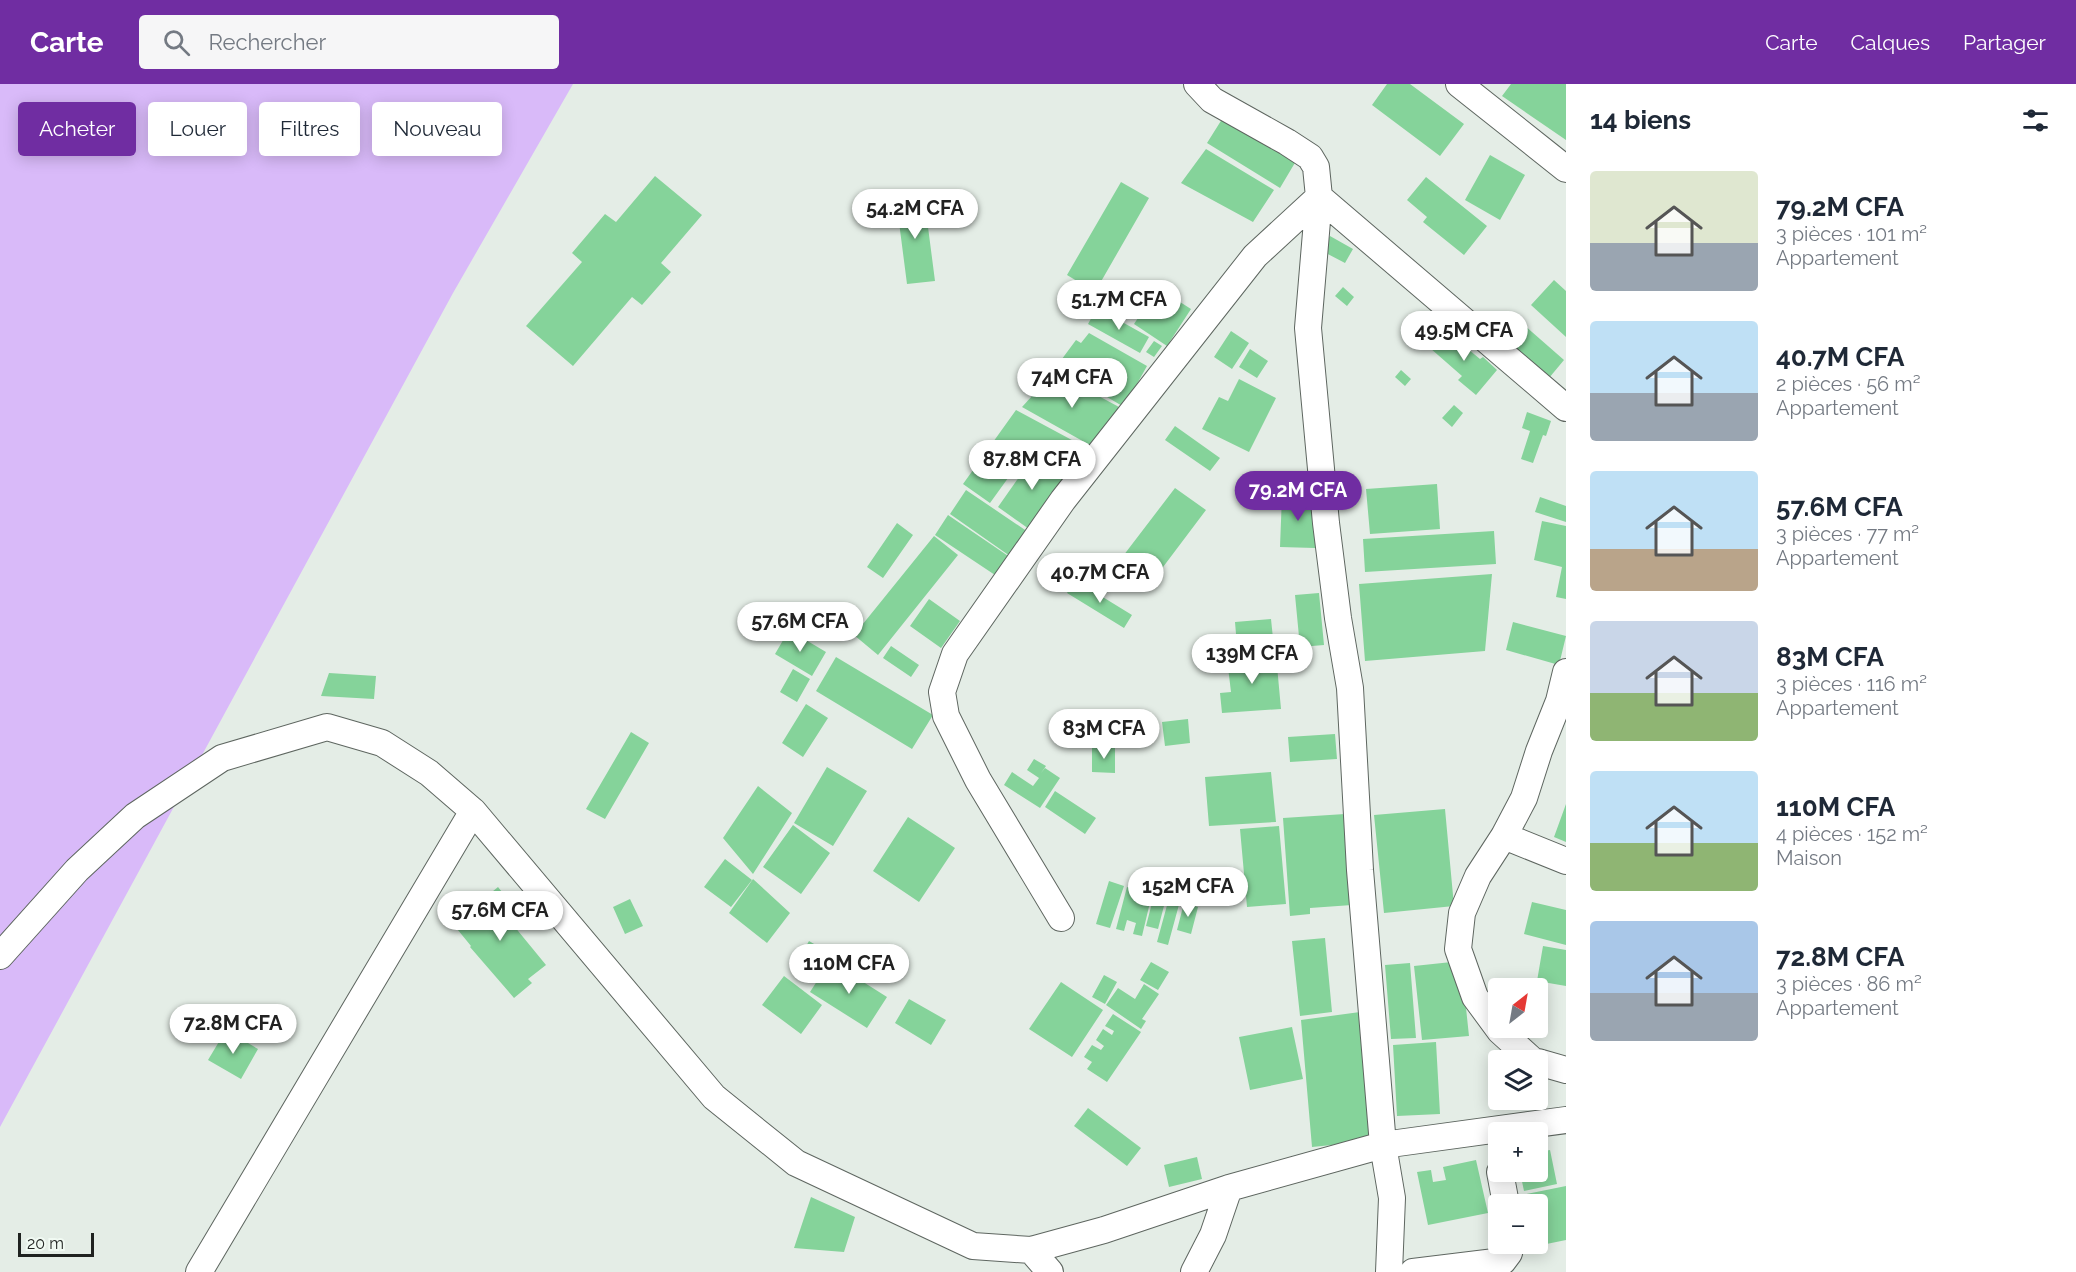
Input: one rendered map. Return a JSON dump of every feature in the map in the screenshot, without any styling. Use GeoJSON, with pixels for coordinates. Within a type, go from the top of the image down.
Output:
{"type":"FeatureCollection","features":[{"type":"Feature","properties":{"kind":"street"},"geometry":{"type":"LineString","coordinates":[[1197,84],[1212,100],[1310,157],[1316,167],[1319,197],[1308,328],[1329,547],[1350,688],[1360,870],[1383,1145],[1392,1198],[1389,1272]]}},
{"type":"Feature","properties":{"kind":"street"},"geometry":{"type":"LineString","coordinates":[[1458,84],[1566,169]]}},
{"type":"Feature","properties":{"kind":"street"},"geometry":{"type":"LineString","coordinates":[[1319,197],[1566,408]]}},
{"type":"Feature","properties":{"kind":"street"},"geometry":{"type":"LineString","coordinates":[[1061,918],[978,780],[946,716],[942,692],[955,654],[1063,500],[1255,256],[1319,197]]}},
{"type":"Feature","properties":{"kind":"street"},"geometry":{"type":"LineString","coordinates":[[1521,1050],[1500,1031],[1475,997],[1458,949],[1462,913],[1478,876],[1504,836],[1524,798],[1539,751],[1559,701],[1566,672]]}},
{"type":"Feature","properties":{"kind":"street"},"geometry":{"type":"LineString","coordinates":[[0,956],[77,870],[135,816],[222,758],[327,727],[382,743],[429,773],[473,811],[714,1096],[796,1163],[973,1246],[1031,1250],[1104,1230],[1229,1188],[1383,1145],[1488,1131]]}},
{"type":"Feature","properties":{"kind":"street"},"geometry":{"type":"LineString","coordinates":[[199,1272],[473,811]]}},
{"type":"Feature","properties":{"kind":"street"},"geometry":{"type":"LineString","coordinates":[[1504,836],[1566,861]]}},
{"type":"Feature","properties":{"kind":"street"},"geometry":{"type":"LineString","coordinates":[[1548,1065],[1566,1070]]}},
{"type":"Feature","properties":{"kind":"street"},"geometry":{"type":"LineString","coordinates":[[1548,1122],[1566,1120]]}},
{"type":"Feature","properties":{"kind":"street"},"geometry":{"type":"LineString","coordinates":[[1194,1272],[1213,1234],[1229,1188]]}},
{"type":"Feature","properties":{"kind":"street"},"geometry":{"type":"LineString","coordinates":[[1031,1250],[1050,1272]]}},
{"type":"Feature","properties":{"kind":"street"},"geometry":{"type":"LineString","coordinates":[[1413,1272],[1503,1261],[1508,1254]]}},
{"type":"Feature","properties":{"kind":"shaded area"},"geometry":{"type":"Polygon","coordinates":[[[0,84],[573,84],[453,293],[0,1127],[0,84]]]}},
{"type":"Feature","properties":{"kind":"building"},"geometry":{"type":"Polygon","coordinates":[[[1387,84],[1410,84],[1464,124],[1440,156],[1372,105],[1387,84]]]}},
{"type":"Feature","properties":{"kind":"building"},"geometry":{"type":"Polygon","coordinates":[[[1511,84],[1566,84],[1566,140],[1502,96],[1511,84]]]}},
{"type":"Feature","properties":{"kind":"building"},"geometry":{"type":"Polygon","coordinates":[[[1224,116],[1296,161],[1280,188],[1207,143],[1224,116]]]}},
{"type":"Feature","properties":{"kind":"building"},"geometry":{"type":"Polygon","coordinates":[[[1206,149],[1274,190],[1253,222],[1181,183],[1206,149]]]}},
{"type":"Feature","properties":{"kind":"building"},"geometry":{"type":"Polygon","coordinates":[[[1490,155],[1525,175],[1500,220],[1465,200],[1490,155]]]}},
{"type":"Feature","properties":{"kind":"building"},"geometry":{"type":"Polygon","coordinates":[[[655,176],[702,215],[661,263],[671,272],[642,305],[632,297],[573,366],[526,326],[582,262],[572,253],[605,214],[616,222],[655,176]]]}},
{"type":"Feature","properties":{"kind":"building"},"geometry":{"type":"Polygon","coordinates":[[[1426,177],[1487,226],[1464,255],[1423,222],[1427,217],[1407,200],[1426,177]]]}},
{"type":"Feature","properties":{"kind":"building"},"geometry":{"type":"Polygon","coordinates":[[[1121,182],[1149,198],[1095,292],[1067,275],[1121,182]]]}},
{"type":"Feature","properties":{"kind":"building"},"geometry":{"type":"Polygon","coordinates":[[[924,196],[935,281],[907,284],[896,199],[924,196]]]}},
{"type":"Feature","properties":{"kind":"building"},"geometry":{"type":"Polygon","coordinates":[[[1330,236],[1353,249],[1345,263],[1322,251],[1330,236]]]}},
{"type":"Feature","properties":{"kind":"building"},"geometry":{"type":"Polygon","coordinates":[[[1554,280],[1566,291],[1566,337],[1531,305],[1554,280]]]}},
{"type":"Feature","properties":{"kind":"building"},"geometry":{"type":"Polygon","coordinates":[[[1343,287],[1354,297],[1347,306],[1335,296],[1343,287]]]}},
{"type":"Feature","properties":{"kind":"building"},"geometry":{"type":"Polygon","coordinates":[[[1158,288],[1191,309],[1167,346],[1134,324],[1158,288]]]}},
{"type":"Feature","properties":{"kind":"building"},"geometry":{"type":"Polygon","coordinates":[[[1097,308],[1149,337],[1140,353],[1088,324],[1097,308]]]}},
{"type":"Feature","properties":{"kind":"building"},"geometry":{"type":"Polygon","coordinates":[[[1438,317],[1445,323],[1434,337],[1426,331],[1438,317]]]}},
{"type":"Feature","properties":{"kind":"building"},"geometry":{"type":"Polygon","coordinates":[[[1523,324],[1564,360],[1549,378],[1508,342],[1523,324]]]}},
{"type":"Feature","properties":{"kind":"building"},"geometry":{"type":"Polygon","coordinates":[[[1445,330],[1497,370],[1476,395],[1458,380],[1462,376],[1430,348],[1445,330]]]}},
{"type":"Feature","properties":{"kind":"building"},"geometry":{"type":"Polygon","coordinates":[[[1231,331],[1249,343],[1232,369],[1214,357],[1231,331]]]}},
{"type":"Feature","properties":{"kind":"building"},"geometry":{"type":"Polygon","coordinates":[[[1089,333],[1147,366],[1124,407],[1056,367],[1076,340],[1081,343],[1089,333]]]}},
{"type":"Feature","properties":{"kind":"building"},"geometry":{"type":"Polygon","coordinates":[[[1154,341],[1162,346],[1154,357],[1146,352],[1154,341]]]}},
{"type":"Feature","properties":{"kind":"building"},"geometry":{"type":"Polygon","coordinates":[[[1250,349],[1268,361],[1257,378],[1239,367],[1250,349]]]}},
{"type":"Feature","properties":{"kind":"building"},"geometry":{"type":"Polygon","coordinates":[[[1401,370],[1411,379],[1405,386],[1395,377],[1401,370]]]}},
{"type":"Feature","properties":{"kind":"building"},"geometry":{"type":"Polygon","coordinates":[[[1054,372],[1119,407],[1095,448],[1022,407],[1054,372]]]}},
{"type":"Feature","properties":{"kind":"building"},"geometry":{"type":"Polygon","coordinates":[[[1239,379],[1276,398],[1249,452],[1202,429],[1219,397],[1228,401],[1239,379]]]}},
{"type":"Feature","properties":{"kind":"building"},"geometry":{"type":"Polygon","coordinates":[[[1454,405],[1463,413],[1452,427],[1442,418],[1454,405]]]}},
{"type":"Feature","properties":{"kind":"building"},"geometry":{"type":"Polygon","coordinates":[[[1016,410],[1083,446],[1070,466],[1032,445],[990,503],[963,484],[1016,410]]]}},
{"type":"Feature","properties":{"kind":"building"},"geometry":{"type":"Polygon","coordinates":[[[1527,412],[1551,421],[1546,436],[1543,435],[1533,463],[1521,459],[1530,431],[1522,428],[1527,412]]]}},
{"type":"Feature","properties":{"kind":"building"},"geometry":{"type":"Polygon","coordinates":[[[1175,426],[1220,458],[1210,471],[1165,440],[1175,426]]]}},
{"type":"Feature","properties":{"kind":"building"},"geometry":{"type":"Polygon","coordinates":[[[1036,453],[1067,475],[1029,529],[998,507],[1036,453]]]}},
{"type":"Feature","properties":{"kind":"building"},"geometry":{"type":"Polygon","coordinates":[[[1437,484],[1440,529],[1370,534],[1366,489],[1437,484]]]}},
{"type":"Feature","properties":{"kind":"building"},"geometry":{"type":"Polygon","coordinates":[[[1175,488],[1206,510],[1151,583],[1120,560],[1175,488]]]}},
{"type":"Feature","properties":{"kind":"building"},"geometry":{"type":"Polygon","coordinates":[[[966,490],[1034,536],[1017,561],[950,514],[966,490]]]}},
{"type":"Feature","properties":{"kind":"building"},"geometry":{"type":"Polygon","coordinates":[[[1282,495],[1317,497],[1315,548],[1280,547],[1282,495]]]}},
{"type":"Feature","properties":{"kind":"building"},"geometry":{"type":"Polygon","coordinates":[[[1540,497],[1566,506],[1566,522],[1535,512],[1540,497]]]}},
{"type":"Feature","properties":{"kind":"building"},"geometry":{"type":"Polygon","coordinates":[[[948,515],[1017,562],[1004,581],[935,535],[948,515]]]}},
{"type":"Feature","properties":{"kind":"building"},"geometry":{"type":"Polygon","coordinates":[[[1542,521],[1566,526],[1566,599],[1556,597],[1562,567],[1534,560],[1542,521]]]}},
{"type":"Feature","properties":{"kind":"building"},"geometry":{"type":"Polygon","coordinates":[[[897,523],[913,535],[883,578],[867,567],[897,523]]]}},
{"type":"Feature","properties":{"kind":"building"},"geometry":{"type":"Polygon","coordinates":[[[1494,531],[1496,564],[1365,572],[1363,539],[1494,531]]]}},
{"type":"Feature","properties":{"kind":"building"},"geometry":{"type":"Polygon","coordinates":[[[934,536],[958,555],[878,655],[854,635],[934,536]]]}},
{"type":"Feature","properties":{"kind":"building"},"geometry":{"type":"Polygon","coordinates":[[[1492,574],[1485,651],[1365,661],[1359,584],[1492,574]]]}},
{"type":"Feature","properties":{"kind":"building"},"geometry":{"type":"Polygon","coordinates":[[[1075,580],[1132,615],[1124,628],[1067,593],[1075,580]]]}},
{"type":"Feature","properties":{"kind":"building"},"geometry":{"type":"Polygon","coordinates":[[[1319,593],[1324,645],[1300,647],[1295,595],[1319,593]]]}},
{"type":"Feature","properties":{"kind":"building"},"geometry":{"type":"Polygon","coordinates":[[[929,599],[960,621],[941,648],[910,626],[929,599]]]}},
{"type":"Feature","properties":{"kind":"building"},"geometry":{"type":"Polygon","coordinates":[[[1271,619],[1274,648],[1248,650],[1248,644],[1237,646],[1235,622],[1271,619]]]}},
{"type":"Feature","properties":{"kind":"building"},"geometry":{"type":"Polygon","coordinates":[[[1513,622],[1566,636],[1559,665],[1506,650],[1513,622]]]}},
{"type":"Feature","properties":{"kind":"building"},"geometry":{"type":"Polygon","coordinates":[[[789,630],[826,652],[812,676],[775,654],[789,630]]]}},
{"type":"Feature","properties":{"kind":"building"},"geometry":{"type":"Polygon","coordinates":[[[891,646],[919,665],[911,677],[883,658],[891,646]]]}},
{"type":"Feature","properties":{"kind":"building"},"geometry":{"type":"Polygon","coordinates":[[[1276,655],[1281,709],[1222,713],[1220,693],[1231,692],[1227,659],[1276,655]]]}},
{"type":"Feature","properties":{"kind":"building"},"geometry":{"type":"Polygon","coordinates":[[[836,657],[933,715],[912,749],[816,691],[836,657]]]}},
{"type":"Feature","properties":{"kind":"building"},"geometry":{"type":"Polygon","coordinates":[[[793,669],[810,679],[797,702],[780,692],[793,669]]]}},
{"type":"Feature","properties":{"kind":"building"},"geometry":{"type":"Polygon","coordinates":[[[329,673],[376,676],[374,699],[321,696],[329,673]]]}},
{"type":"Feature","properties":{"kind":"building"},"geometry":{"type":"Polygon","coordinates":[[[806,704],[828,718],[803,757],[782,743],[806,704]]]}},
{"type":"Feature","properties":{"kind":"building"},"geometry":{"type":"Polygon","coordinates":[[[1188,719],[1190,743],[1165,746],[1162,722],[1188,719]]]}},
{"type":"Feature","properties":{"kind":"building"},"geometry":{"type":"Polygon","coordinates":[[[1078,724],[1100,737],[1095,745],[1073,733],[1078,724]]]}},
{"type":"Feature","properties":{"kind":"building"},"geometry":{"type":"Polygon","coordinates":[[[631,732],[649,743],[605,819],[586,809],[631,732]]]}},
{"type":"Feature","properties":{"kind":"building"},"geometry":{"type":"Polygon","coordinates":[[[1335,734],[1337,759],[1290,762],[1288,737],[1335,734]]]}},
{"type":"Feature","properties":{"kind":"building"},"geometry":{"type":"Polygon","coordinates":[[[1092,747],[1115,747],[1115,773],[1092,772],[1092,747]]]}},
{"type":"Feature","properties":{"kind":"building"},"geometry":{"type":"Polygon","coordinates":[[[1034,759],[1046,766],[1041,773],[1045,768],[1060,778],[1040,808],[1004,785],[1012,772],[1033,786],[1039,778],[1027,770],[1034,759]]]}},
{"type":"Feature","properties":{"kind":"building"},"geometry":{"type":"Polygon","coordinates":[[[827,767],[867,791],[833,846],[794,823],[827,767]]]}},
{"type":"Feature","properties":{"kind":"building"},"geometry":{"type":"Polygon","coordinates":[[[1271,772],[1276,822],[1209,826],[1205,777],[1271,772]]]}},
{"type":"Feature","properties":{"kind":"building"},"geometry":{"type":"Polygon","coordinates":[[[758,786],[792,813],[753,874],[723,838],[758,786]]]}},
{"type":"Feature","properties":{"kind":"building"},"geometry":{"type":"Polygon","coordinates":[[[1055,791],[1096,818],[1085,834],[1045,807],[1055,791]]]}},
{"type":"Feature","properties":{"kind":"building"},"geometry":{"type":"Polygon","coordinates":[[[1566,804],[1566,842],[1554,837],[1566,804]]]}},
{"type":"Feature","properties":{"kind":"building"},"geometry":{"type":"Polygon","coordinates":[[[1445,809],[1454,906],[1384,913],[1374,815],[1445,809]]]}},
{"type":"Feature","properties":{"kind":"building"},"geometry":{"type":"Polygon","coordinates":[[[1345,814],[1352,905],[1310,908],[1310,914],[1290,916],[1283,818],[1345,814]]]}},
{"type":"Feature","properties":{"kind":"building"},"geometry":{"type":"Polygon","coordinates":[[[908,817],[955,848],[919,902],[873,871],[908,817]]]}},
{"type":"Feature","properties":{"kind":"building"},"geometry":{"type":"Polygon","coordinates":[[[793,825],[830,853],[801,894],[763,867],[793,825]]]}},
{"type":"Feature","properties":{"kind":"building"},"geometry":{"type":"Polygon","coordinates":[[[1279,826],[1286,904],[1247,907],[1240,829],[1279,826]]]}},
{"type":"Feature","properties":{"kind":"building"},"geometry":{"type":"Polygon","coordinates":[[[725,859],[752,880],[731,907],[704,887],[725,859]]]}},
{"type":"Feature","properties":{"kind":"building"},"geometry":{"type":"Polygon","coordinates":[[[753,879],[790,913],[767,943],[729,913],[753,879]]]}},
{"type":"Feature","properties":{"kind":"building"},"geometry":{"type":"Polygon","coordinates":[[[1109,881],[1124,886],[1110,928],[1096,924],[1109,881]]]}},
{"type":"Feature","properties":{"kind":"building"},"geometry":{"type":"Polygon","coordinates":[[[498,887],[523,918],[514,926],[546,965],[528,979],[532,983],[514,998],[453,924],[498,887]]]}},
{"type":"Feature","properties":{"kind":"building"},"geometry":{"type":"Polygon","coordinates":[[[1127,887],[1152,894],[1142,936],[1133,934],[1136,923],[1127,920],[1124,931],[1116,929],[1127,887]]]}},
{"type":"Feature","properties":{"kind":"building"},"geometry":{"type":"Polygon","coordinates":[[[1154,895],[1166,898],[1158,929],[1146,926],[1154,895]]]}},
{"type":"Feature","properties":{"kind":"building"},"geometry":{"type":"Polygon","coordinates":[[[1169,898],[1180,901],[1168,945],[1157,942],[1169,898]]]}},
{"type":"Feature","properties":{"kind":"building"},"geometry":{"type":"Polygon","coordinates":[[[630,899],[643,926],[625,934],[613,907],[630,899]]]}},
{"type":"Feature","properties":{"kind":"building"},"geometry":{"type":"Polygon","coordinates":[[[1532,902],[1566,910],[1566,945],[1524,934],[1532,902]]]}},
{"type":"Feature","properties":{"kind":"building"},"geometry":{"type":"Polygon","coordinates":[[[1184,903],[1198,907],[1191,934],[1177,930],[1184,903]]]}},
{"type":"Feature","properties":{"kind":"building"},"geometry":{"type":"Polygon","coordinates":[[[1325,938],[1332,1012],[1300,1016],[1292,941],[1325,938]]]}},
{"type":"Feature","properties":{"kind":"building"},"geometry":{"type":"Polygon","coordinates":[[[809,941],[831,954],[818,976],[796,964],[809,941]]]}},
{"type":"Feature","properties":{"kind":"building"},"geometry":{"type":"Polygon","coordinates":[[[1543,946],[1566,950],[1566,986],[1548,983],[1548,978],[1538,978],[1543,946]]]}},
{"type":"Feature","properties":{"kind":"building"},"geometry":{"type":"Polygon","coordinates":[[[830,961],[887,997],[867,1028],[810,992],[830,961]]]}},
{"type":"Feature","properties":{"kind":"building"},"geometry":{"type":"Polygon","coordinates":[[[1461,961],[1469,1036],[1422,1040],[1414,966],[1461,961]]]}},
{"type":"Feature","properties":{"kind":"building"},"geometry":{"type":"Polygon","coordinates":[[[1151,962],[1169,972],[1158,990],[1140,980],[1151,962]]]}},
{"type":"Feature","properties":{"kind":"building"},"geometry":{"type":"Polygon","coordinates":[[[1410,963],[1416,1038],[1391,1039],[1385,965],[1410,963]]]}},
{"type":"Feature","properties":{"kind":"building"},"geometry":{"type":"Polygon","coordinates":[[[1104,975],[1117,982],[1105,1004],[1092,997],[1104,975]]]}},
{"type":"Feature","properties":{"kind":"building"},"geometry":{"type":"Polygon","coordinates":[[[784,976],[822,1005],[801,1034],[762,1005],[784,976]]]}},
{"type":"Feature","properties":{"kind":"building"},"geometry":{"type":"Polygon","coordinates":[[[1061,982],[1103,1010],[1072,1057],[1029,1029],[1061,982]]]}},
{"type":"Feature","properties":{"kind":"building"},"geometry":{"type":"Polygon","coordinates":[[[1144,984],[1159,994],[1142,1019],[1146,1021],[1141,1029],[1106,1005],[1118,988],[1135,999],[1144,984]]]}},
{"type":"Feature","properties":{"kind":"building"},"geometry":{"type":"Polygon","coordinates":[[[909,999],[946,1020],[931,1045],[895,1023],[909,999]]]}},
{"type":"Feature","properties":{"kind":"building"},"geometry":{"type":"Polygon","coordinates":[[[1360,1012],[1372,1141],[1312,1147],[1301,1020],[1360,1012]]]}},
{"type":"Feature","properties":{"kind":"building"},"geometry":{"type":"Polygon","coordinates":[[[1113,1014],[1141,1032],[1107,1082],[1087,1069],[1092,1062],[1084,1057],[1092,1045],[1101,1050],[1104,1046],[1096,1040],[1103,1029],[1112,1035],[1114,1031],[1105,1026],[1113,1014]]]}},
{"type":"Feature","properties":{"kind":"building"},"geometry":{"type":"Polygon","coordinates":[[[1292,1027],[1303,1079],[1250,1090],[1239,1037],[1292,1027]]]}},
{"type":"Feature","properties":{"kind":"building"},"geometry":{"type":"Polygon","coordinates":[[[226,1030],[258,1049],[241,1079],[208,1060],[226,1030]]]}},
{"type":"Feature","properties":{"kind":"building"},"geometry":{"type":"Polygon","coordinates":[[[1436,1042],[1440,1114],[1397,1116],[1393,1045],[1436,1042]]]}},
{"type":"Feature","properties":{"kind":"building"},"geometry":{"type":"Polygon","coordinates":[[[1088,1108],[1141,1148],[1127,1166],[1074,1126],[1088,1108]]]}},
{"type":"Feature","properties":{"kind":"building"},"geometry":{"type":"Polygon","coordinates":[[[1548,1150],[1550,1150],[1557,1184],[1524,1191],[1522,1182],[1548,1182],[1548,1150]]]}},
{"type":"Feature","properties":{"kind":"building"},"geometry":{"type":"Polygon","coordinates":[[[1197,1157],[1202,1179],[1169,1187],[1164,1165],[1197,1157]]]}},
{"type":"Feature","properties":{"kind":"building"},"geometry":{"type":"Polygon","coordinates":[[[1476,1160],[1488,1213],[1428,1225],[1417,1172],[1431,1170],[1433,1182],[1446,1180],[1443,1167],[1476,1160]]]}},
{"type":"Feature","properties":{"kind":"building"},"geometry":{"type":"Polygon","coordinates":[[[1566,1186],[1566,1240],[1548,1244],[1548,1194],[1526,1194],[1566,1186]]]}},
{"type":"Feature","properties":{"kind":"building"},"geometry":{"type":"Polygon","coordinates":[[[811,1197],[855,1217],[844,1252],[794,1248],[811,1197]]]}}]}
